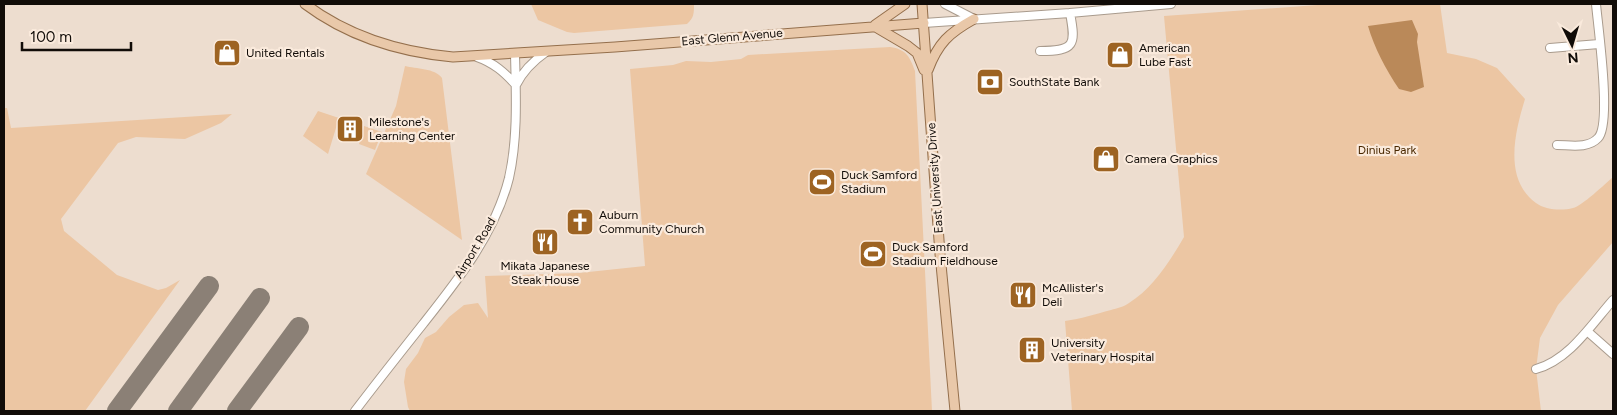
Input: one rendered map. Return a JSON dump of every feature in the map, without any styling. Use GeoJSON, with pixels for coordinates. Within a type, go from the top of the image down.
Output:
{"type":"FeatureCollection","features":[{"type":"Feature","properties":{"kind":"main road","name":"East Glenn Avenue"},"geometry":{"type":"LineString","coordinates":[[305,4],[331,21],[378,43],[428,55],[454,57],[477,57],[924,23]]}},
{"type":"Feature","properties":{"kind":"main road"},"geometry":{"type":"LineString","coordinates":[[904,4],[874,26],[902,42],[917,54],[927,75]]}},
{"type":"Feature","properties":{"kind":"main road","name":"East University Drive"},"geometry":{"type":"LineString","coordinates":[[922,4],[940,254],[955,411]]}},
{"type":"Feature","properties":{"kind":"main road"},"geometry":{"type":"LineString","coordinates":[[927,75],[934,54],[943,41],[953,31],[974,19]]}},
{"type":"Feature","properties":{"kind":"street"},"geometry":{"type":"LineString","coordinates":[[945,4],[974,19]]}},
{"type":"Feature","properties":{"kind":"street","name":"East Glenn Avenue"},"geometry":{"type":"LineString","coordinates":[[924,23],[1171,4]]}},
{"type":"Feature","properties":{"kind":"street"},"geometry":{"type":"LineString","coordinates":[[1557,145],[1591,143],[1599,138],[1604,129],[1606,110],[1596,4]]}},
{"type":"Feature","properties":{"kind":"street"},"geometry":{"type":"LineString","coordinates":[[1040,51],[1066,49],[1072,42],[1074,32],[1070,13]]}},
{"type":"Feature","properties":{"kind":"street"},"geometry":{"type":"LineString","coordinates":[[1550,48],[1599,44]]}},
{"type":"Feature","properties":{"kind":"street"},"geometry":{"type":"LineString","coordinates":[[477,57],[487,60],[501,69],[516,85],[522,73],[546,52]]}},
{"type":"Feature","properties":{"kind":"street","name":"Airport Road"},"geometry":{"type":"LineString","coordinates":[[355,411],[452,286],[476,250],[497,212],[508,180],[513,154],[516,85],[515,54]]}},
{"type":"Feature","properties":{"kind":"street"},"geometry":{"type":"LineString","coordinates":[[1536,369],[1546,366],[1562,356],[1613,300]]}},
{"type":"Feature","properties":{"kind":"street"},"geometry":{"type":"LineString","coordinates":[[1587,330],[1613,354]]}},
{"type":"Feature","properties":{"kind":"green space"},"geometry":{"type":"Polygon","coordinates":[[[531,4],[694,4],[694,13],[687,24],[574,33],[538,20],[531,4]]]}},
{"type":"Feature","properties":{"kind":"green space","name":"Dinius Park"},"geometry":{"type":"Polygon","coordinates":[[[1331,4],[1440,4],[1447,53],[1476,59],[1497,68],[1525,99],[1515,140],[1515,168],[1519,181],[1526,193],[1536,203],[1554,209],[1573,208],[1588,199],[1613,177],[1613,242],[1558,305],[1540,338],[1536,369],[1541,411],[1072,411],[1065,321],[1111,310],[1123,306],[1138,297],[1167,264],[1184,237],[1164,16],[1331,4]]]}},
{"type":"Feature","properties":{"kind":"green space"},"geometry":{"type":"Polygon","coordinates":[[[890,47],[907,54],[915,71],[932,411],[410,411],[404,382],[406,369],[418,353],[425,338],[436,332],[449,317],[464,305],[478,303],[488,318],[485,276],[579,273],[645,266],[630,69],[673,65],[686,61],[711,62],[741,59],[748,55],[890,47]]]}},
{"type":"Feature","properties":{"kind":"green space"},"geometry":{"type":"Polygon","coordinates":[[[405,66],[435,72],[442,78],[462,240],[366,174],[396,106],[405,66]]]}},
{"type":"Feature","properties":{"kind":"green space"},"geometry":{"type":"Polygon","coordinates":[[[4,108],[7,108],[11,128],[232,114],[221,123],[185,139],[136,137],[118,143],[61,219],[64,231],[117,275],[158,290],[180,280],[85,411],[4,411],[4,108]]]}},
{"type":"Feature","properties":{"kind":"green space"},"geometry":{"type":"Polygon","coordinates":[[[318,111],[339,118],[328,154],[303,136],[318,111]]]}},
{"type":"Feature","properties":{"kind":"green space"},"geometry":{"type":"Polygon","coordinates":[[[364,126],[382,132],[375,150],[359,144],[364,126]]]}},
{"type":"Feature","properties":{"kind":"shaded area"},"geometry":{"type":"Polygon","coordinates":[[[1412,20],[1418,34],[1417,42],[1424,87],[1411,92],[1399,89],[1394,82],[1377,50],[1368,26],[1412,20]]]}},
{"type":"Feature","properties":{"kind":"taxiway"},"geometry":{"type":"LineString","coordinates":[[117,411],[209,286]]}},
{"type":"Feature","properties":{"kind":"taxiway"},"geometry":{"type":"LineString","coordinates":[[178,411],[260,298]]}},
{"type":"Feature","properties":{"kind":"taxiway"},"geometry":{"type":"LineString","coordinates":[[237,411],[299,327]]}},
{"type":"Feature","properties":{"kind":"place","name":"United Rentals"},"geometry":{"type":"Point","coordinates":[227,53]}},
{"type":"Feature","properties":{"kind":"place","name":"American Lube Fast"},"geometry":{"type":"Point","coordinates":[1120,55]}},
{"type":"Feature","properties":{"kind":"place","name":"SouthState Bank"},"geometry":{"type":"Point","coordinates":[990,82]}},
{"type":"Feature","properties":{"kind":"place","name":"Milestone's Learning Center"},"geometry":{"type":"Point","coordinates":[350,129]}},
{"type":"Feature","properties":{"kind":"place","name":"Camera Graphics"},"geometry":{"type":"Point","coordinates":[1106,159]}},
{"type":"Feature","properties":{"kind":"place","name":"Duck Samford Stadium"},"geometry":{"type":"Point","coordinates":[822,182]}},
{"type":"Feature","properties":{"kind":"place","name":"Auburn Community Church"},"geometry":{"type":"Point","coordinates":[580,222]}},
{"type":"Feature","properties":{"kind":"place","name":"Mikata Japanese Steak House"},"geometry":{"type":"Point","coordinates":[545,242]}},
{"type":"Feature","properties":{"kind":"place","name":"Duck Samford Stadium Fieldhouse"},"geometry":{"type":"Point","coordinates":[873,254]}},
{"type":"Feature","properties":{"kind":"place","name":"McAllister's Deli"},"geometry":{"type":"Point","coordinates":[1023,295]}},
{"type":"Feature","properties":{"kind":"place","name":"University Veterinary Hospital"},"geometry":{"type":"Point","coordinates":[1032,350]}}]}
